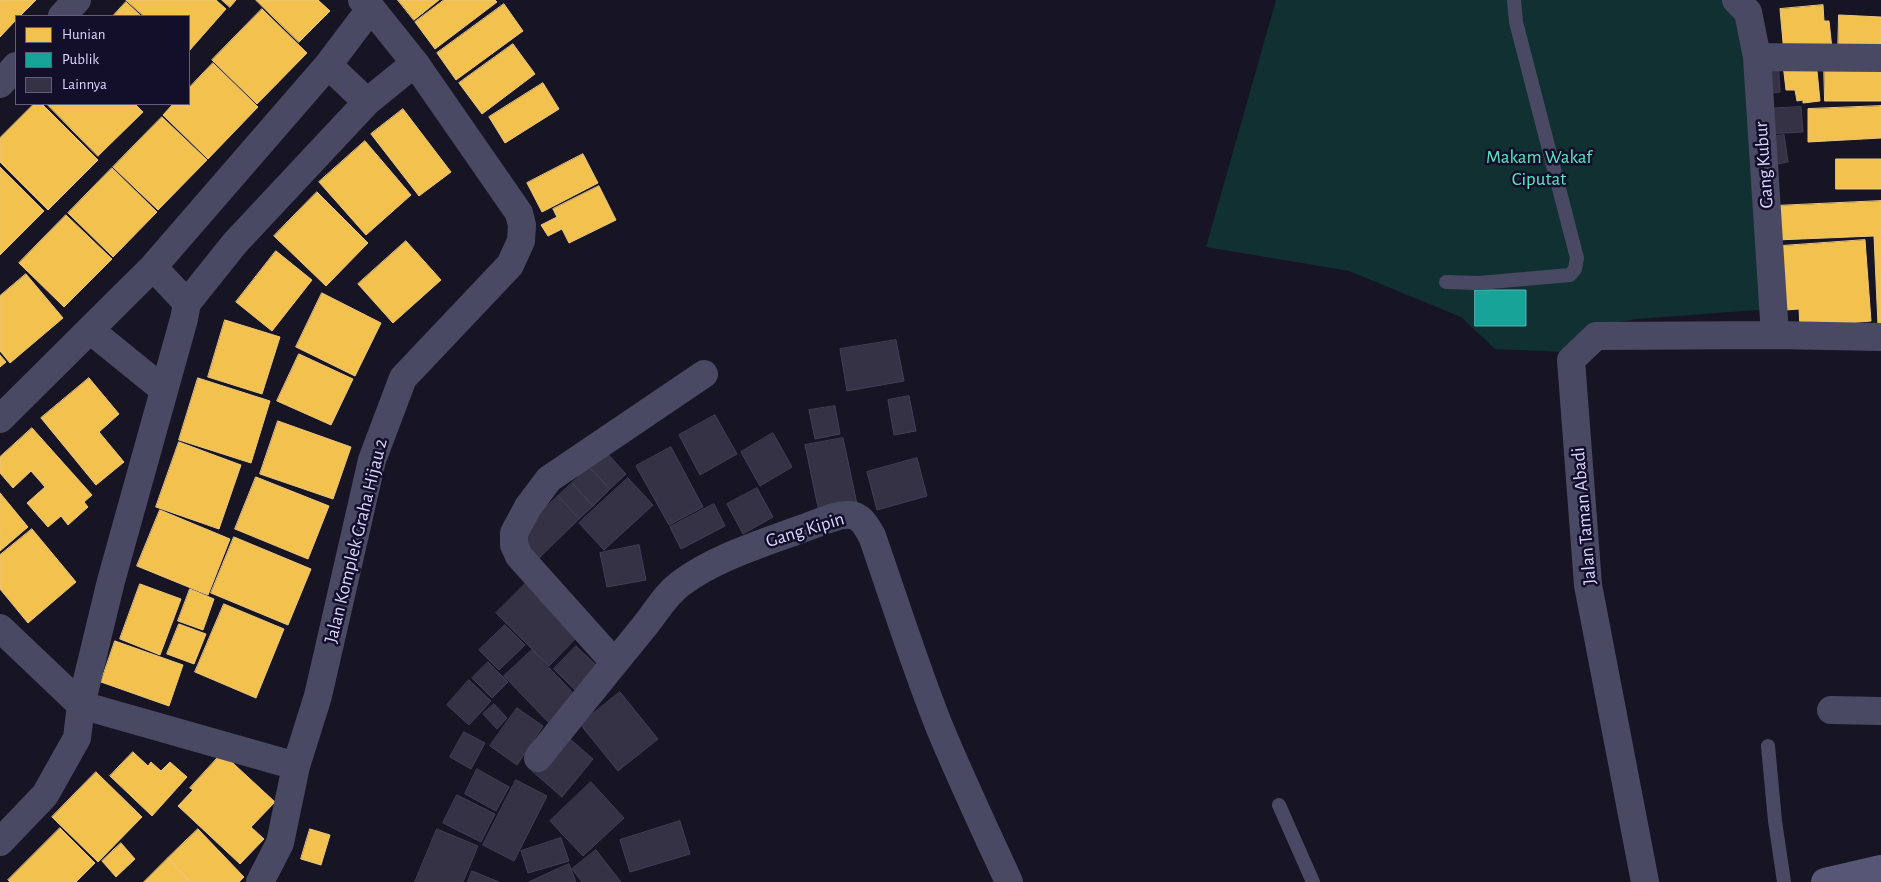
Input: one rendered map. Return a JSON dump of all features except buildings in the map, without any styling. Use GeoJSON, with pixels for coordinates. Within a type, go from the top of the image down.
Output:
{"type":"FeatureCollection","features":[{"type":"Feature","properties":{"kind":"main road"},"geometry":{"type":"LineString","coordinates":[[1825,882],[1881,869]]}},
{"type":"Feature","properties":{"kind":"street"},"geometry":{"type":"LineString","coordinates":[[63,15],[77,0]]}},
{"type":"Feature","properties":{"kind":"street","name":"Gang Kubur"},"geometry":{"type":"LineString","coordinates":[[1736,0],[1748,12],[1757,57],[1775,335]]}},
{"type":"Feature","properties":{"kind":"street","name":"Jalan Komplek Graha Hijau 2"},"geometry":{"type":"LineString","coordinates":[[0,419],[153,268],[328,65],[366,4],[415,63],[519,213],[522,225],[521,240],[510,266],[403,378],[372,460],[318,696],[296,766],[280,842],[260,882]]}},
{"type":"Feature","properties":{"kind":"street"},"geometry":{"type":"LineString","coordinates":[[1757,57],[1881,58]]}},
{"type":"Feature","properties":{"kind":"street"},"geometry":{"type":"LineString","coordinates":[[0,842],[44,795],[77,738],[81,705],[111,581],[184,320],[187,303],[235,243],[367,102],[415,63]]}},
{"type":"Feature","properties":{"kind":"street"},"geometry":{"type":"LineString","coordinates":[[328,65],[367,102]]}},
{"type":"Feature","properties":{"kind":"street"},"geometry":{"type":"LineString","coordinates":[[0,84],[15,67]]}},
{"type":"Feature","properties":{"kind":"street"},"geometry":{"type":"LineString","coordinates":[[153,268],[187,303]]}},
{"type":"Feature","properties":{"kind":"street"},"geometry":{"type":"LineString","coordinates":[[90,330],[164,390]]}},
{"type":"Feature","properties":{"kind":"street"},"geometry":{"type":"LineString","coordinates":[[1775,335],[1881,337]]}},
{"type":"Feature","properties":{"kind":"street","name":"Jalan Taman Abadi"},"geometry":{"type":"LineString","coordinates":[[1645,882],[1588,585],[1571,360],[1596,336],[1775,335]]}},
{"type":"Feature","properties":{"kind":"street"},"geometry":{"type":"LineString","coordinates":[[614,662],[519,556],[514,545],[514,534],[528,507],[549,479],[704,374]]}},
{"type":"Feature","properties":{"kind":"street","name":"Gang Kipin"},"geometry":{"type":"LineString","coordinates":[[538,758],[667,596],[680,584],[716,563],[751,547],[833,518],[847,515],[855,516],[864,522],[872,536],[913,658],[939,724],[962,781],[1009,882]]}},
{"type":"Feature","properties":{"kind":"street"},"geometry":{"type":"LineString","coordinates":[[0,628],[81,705],[296,766]]}},
{"type":"Feature","properties":{"kind":"street"},"geometry":{"type":"LineString","coordinates":[[1831,710],[1881,711]]}},
{"type":"Feature","properties":{"kind":"lane"},"geometry":{"type":"LineString","coordinates":[[1446,282],[1479,283],[1570,275],[1575,269],[1577,258],[1516,22],[1514,0]]}},
{"type":"Feature","properties":{"kind":"lane"},"geometry":{"type":"LineString","coordinates":[[1768,746],[1775,821],[1784,882]]}},
{"type":"Feature","properties":{"kind":"lane"},"geometry":{"type":"LineString","coordinates":[[1279,805],[1313,882]]}},
{"type":"Feature","properties":{"kind":"green space","name":"Makam Wakaf Ciputat"},"geometry":{"type":"Polygon","coordinates":[[[1276,0],[1733,0],[1742,15],[1771,309],[1637,319],[1592,327],[1565,352],[1495,349],[1461,317],[1349,271],[1206,247],[1276,0]]]}}]}
